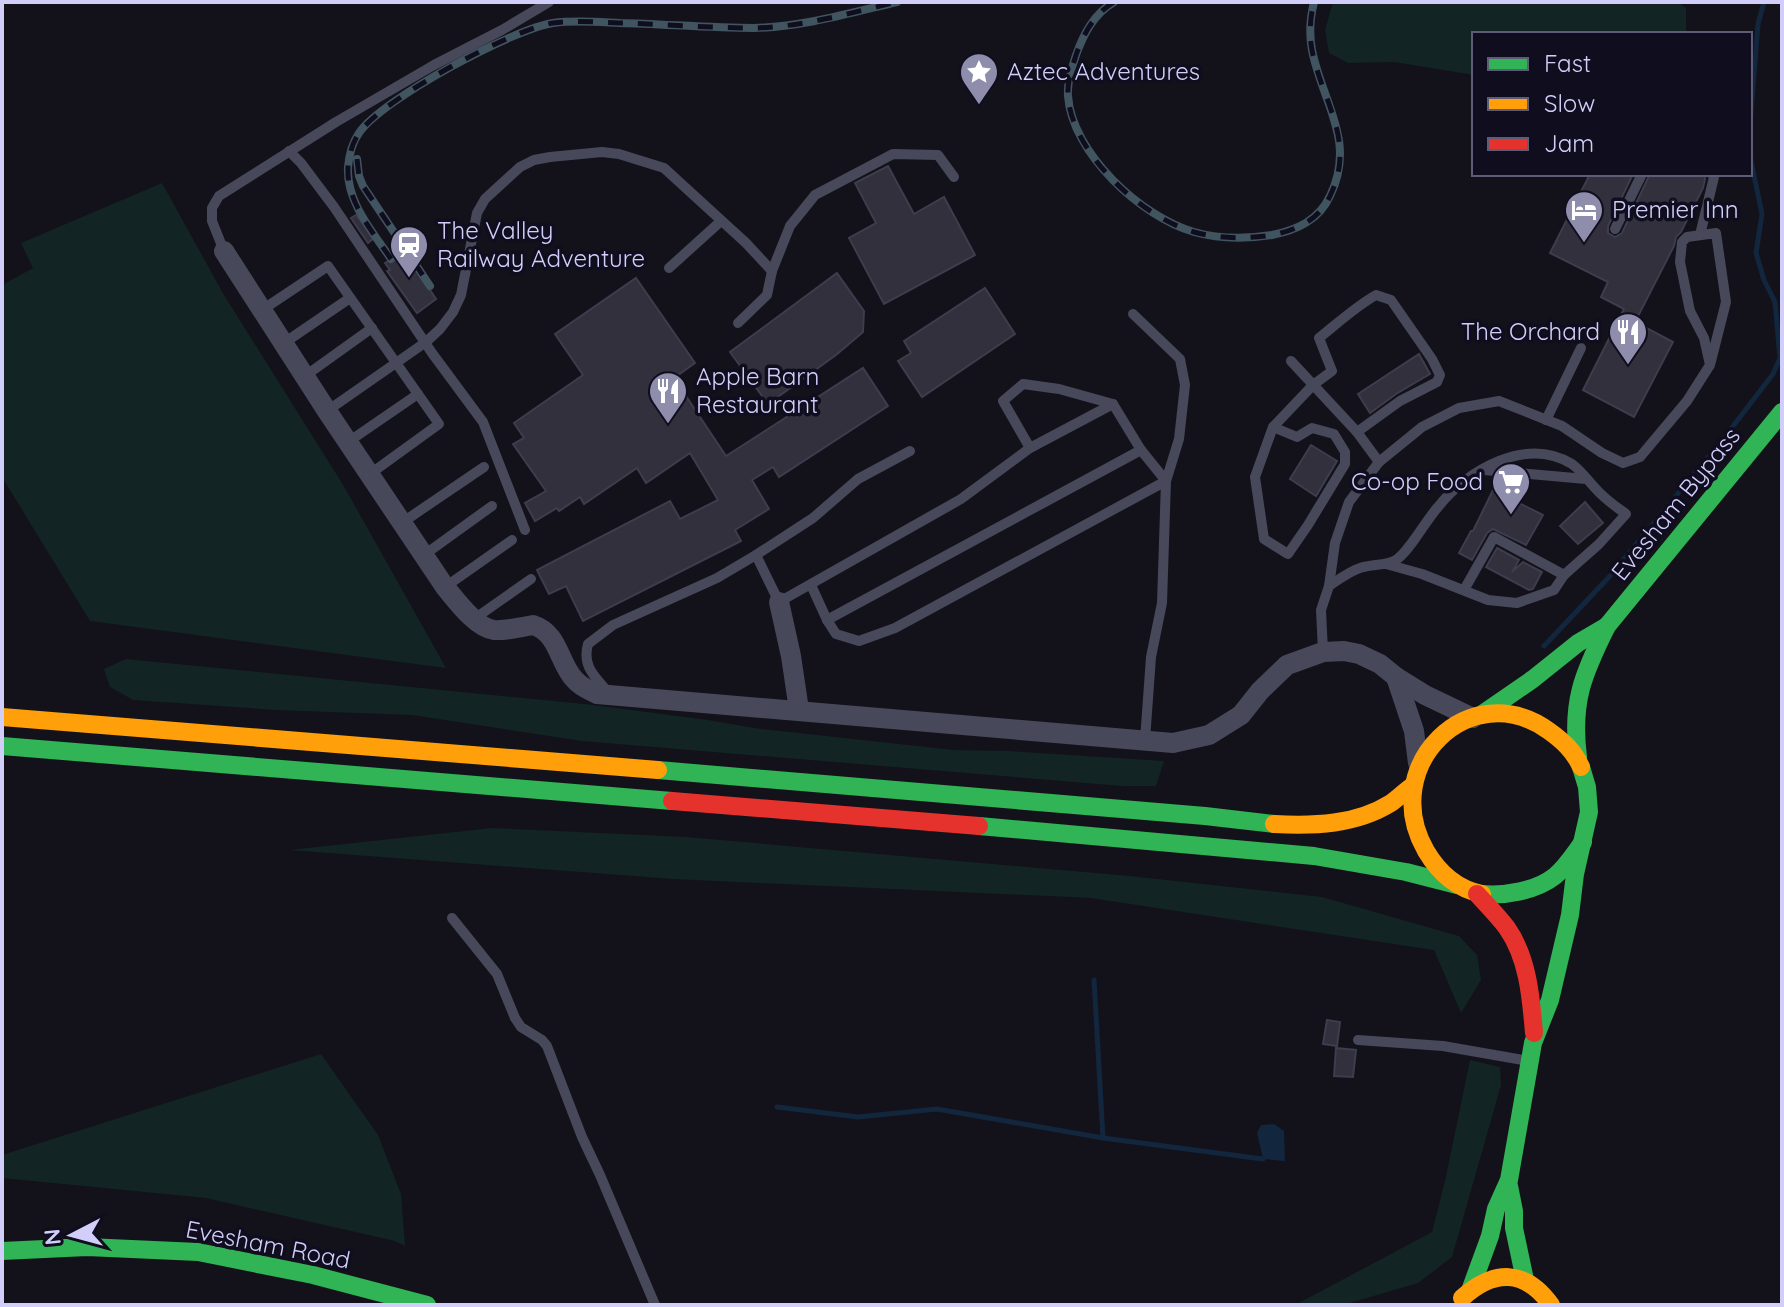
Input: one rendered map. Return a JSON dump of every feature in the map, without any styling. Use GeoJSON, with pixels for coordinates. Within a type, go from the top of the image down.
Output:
{"type":"FeatureCollection","features":[{"type":"Feature","properties":{"kind":"main road","name":"Evesham Bypass"},"geometry":{"type":"LineString","coordinates":[[1587,755],[1574,731],[1580,687],[1607,626],[1782,412]]}},
{"type":"Feature","properties":{"kind":"main road"},"geometry":{"type":"LineString","coordinates":[[1458,1300],[1490,1234],[1495,1212],[1509,1182],[1534,1038],[1549,1004],[1588,820],[1586,782],[1592,694],[1608,652],[1632,617],[1637,591]]}},
{"type":"Feature","properties":{"kind":"main road","name":"Evesham Bypass"},"geometry":{"type":"LineString","coordinates":[[1477,716],[1533,679],[1578,643],[1607,626]]}},
{"type":"Feature","properties":{"kind":"main road"},"geometry":{"type":"LineString","coordinates":[[1457,885],[1431,859],[1417,837],[1412,814],[1411,787],[1418,763],[1433,742],[1461,722],[1477,716],[1513,715],[1533,721],[1587,755]]}},
{"type":"Feature","properties":{"kind":"main road"},"geometry":{"type":"LineString","coordinates":[[2,717],[1285,825],[1329,824],[1356,818],[1389,804],[1411,787]]}},
{"type":"Feature","properties":{"kind":"main road"},"geometry":{"type":"LineString","coordinates":[[2,746],[1314,856],[1406,872],[1457,885],[1477,894],[1526,890],[1550,880],[1566,866],[1583,842]]}},
{"type":"Feature","properties":{"kind":"main road"},"geometry":{"type":"LineString","coordinates":[[1573,896],[1604,830]]}},
{"type":"Feature","properties":{"kind":"main road"},"geometry":{"type":"LineString","coordinates":[[1477,894],[1506,927],[1518,948],[1532,1006],[1534,1038]]}},
{"type":"Feature","properties":{"kind":"main road"},"geometry":{"type":"LineString","coordinates":[[1509,1182],[1514,1228],[1525,1280]]}},
{"type":"Feature","properties":{"kind":"main road","name":"Evesham Road"},"geometry":{"type":"LineString","coordinates":[[2,1251],[87,1247],[198,1252],[313,1275],[427,1305]]}},
{"type":"Feature","properties":{"kind":"main road"},"geometry":{"type":"LineString","coordinates":[[1458,1300],[1485,1280],[1499,1276],[1525,1280],[1544,1293],[1551,1305]]}},
{"type":"Feature","properties":{"kind":"street"},"geometry":{"type":"LineString","coordinates":[[224,251],[327,411],[459,604],[474,619],[493,630],[539,627],[556,645],[572,678],[597,694],[1173,743],[1209,735],[1241,715],[1287,665],[1323,652],[1344,651],[1380,664],[1435,700],[1477,716]]}},
{"type":"Feature","properties":{"kind":"street"},"geometry":{"type":"LineString","coordinates":[[779,602],[799,710]]}},
{"type":"Feature","properties":{"kind":"street"},"geometry":{"type":"LineString","coordinates":[[1396,677],[1414,731],[1418,763]]}},
{"type":"Feature","properties":{"kind":"lane"},"geometry":{"type":"LineString","coordinates":[[224,251],[212,221],[212,208],[219,196],[434,65],[549,2]]}},
{"type":"Feature","properties":{"kind":"lane"},"geometry":{"type":"LineString","coordinates":[[289,151],[334,207],[483,422],[525,530]]}},
{"type":"Feature","properties":{"kind":"lane"},"geometry":{"type":"LineString","coordinates":[[327,411],[440,329],[461,295],[477,213],[485,199],[520,167],[534,160],[602,152],[664,168],[772,271]]}},
{"type":"Feature","properties":{"kind":"lane"},"geometry":{"type":"LineString","coordinates":[[738,323],[767,295],[772,271],[790,226],[815,195],[893,154],[938,155],[954,177]]}},
{"type":"Feature","properties":{"kind":"lane"},"geometry":{"type":"LineString","coordinates":[[1615,229],[1641,176]]}},
{"type":"Feature","properties":{"kind":"lane"},"geometry":{"type":"LineString","coordinates":[[1700,235],[1713,176]]}},
{"type":"Feature","properties":{"kind":"lane"},"geometry":{"type":"LineString","coordinates":[[669,268],[721,221]]}},
{"type":"Feature","properties":{"kind":"lane"},"geometry":{"type":"LineString","coordinates":[[1323,652],[1321,610],[1329,586],[1335,543],[1349,502],[1379,462],[1422,427],[1459,408],[1499,401],[1562,426],[1623,463],[1640,457],[1687,401],[1710,365],[1726,302],[1716,233],[1687,237],[1682,242],[1680,262],[1690,311],[1704,338],[1710,365]]}},
{"type":"Feature","properties":{"kind":"lane"},"geometry":{"type":"LineString","coordinates":[[262,310],[328,266],[439,424],[370,474]]}},
{"type":"Feature","properties":{"kind":"lane"},"geometry":{"type":"LineString","coordinates":[[1273,427],[1297,437],[1312,428],[1334,434],[1345,452],[1345,464],[1288,554],[1264,539],[1255,477],[1273,427],[1313,385],[1332,371],[1319,338],[1358,305],[1376,295],[1391,300],[1440,375],[1437,382],[1400,401],[1357,432]]}},
{"type":"Feature","properties":{"kind":"lane"},"geometry":{"type":"LineString","coordinates":[[284,343],[350,298]]}},
{"type":"Feature","properties":{"kind":"lane"},"geometry":{"type":"LineString","coordinates":[[1133,314],[1180,359],[1185,385],[1179,439],[1166,481],[1162,603],[1151,657],[1145,740]]}},
{"type":"Feature","properties":{"kind":"lane"},"geometry":{"type":"LineString","coordinates":[[305,376],[372,328]]}},
{"type":"Feature","properties":{"kind":"lane"},"geometry":{"type":"LineString","coordinates":[[1546,420],[1581,348]]}},
{"type":"Feature","properties":{"kind":"lane"},"geometry":{"type":"LineString","coordinates":[[1291,361],[1357,432],[1379,462]]}},
{"type":"Feature","properties":{"kind":"lane"},"geometry":{"type":"LineString","coordinates":[[1030,448],[1003,401],[1023,384],[1059,389],[1113,404],[1141,450],[1166,481]]}},
{"type":"Feature","properties":{"kind":"lane"},"geometry":{"type":"LineString","coordinates":[[348,442],[418,394]]}},
{"type":"Feature","properties":{"kind":"lane"},"geometry":{"type":"LineString","coordinates":[[756,555],[779,602],[961,499],[1030,448],[1113,404]]}},
{"type":"Feature","properties":{"kind":"lane"},"geometry":{"type":"LineString","coordinates":[[827,620],[1141,450]]}},
{"type":"Feature","properties":{"kind":"lane"},"geometry":{"type":"LineString","coordinates":[[611,696],[589,670],[586,662],[588,644],[613,625],[717,578],[756,555],[813,518],[858,479],[910,451]]}},
{"type":"Feature","properties":{"kind":"lane"},"geometry":{"type":"LineString","coordinates":[[1329,586],[1359,568],[1397,559],[1452,490],[1482,469],[1516,455],[1541,453],[1572,465],[1626,514],[1599,544],[1564,575],[1554,590],[1517,603],[1488,600],[1422,574],[1386,564]]}},
{"type":"Feature","properties":{"kind":"lane"},"geometry":{"type":"LineString","coordinates":[[403,522],[484,467]]}},
{"type":"Feature","properties":{"kind":"lane"},"geometry":{"type":"LineString","coordinates":[[1482,469],[1586,479]]}},
{"type":"Feature","properties":{"kind":"lane"},"geometry":{"type":"LineString","coordinates":[[811,585],[836,634],[859,641],[895,628],[1166,481]]}},
{"type":"Feature","properties":{"kind":"lane"},"geometry":{"type":"LineString","coordinates":[[424,555],[492,506]]}},
{"type":"Feature","properties":{"kind":"lane"},"geometry":{"type":"LineString","coordinates":[[1464,590],[1494,537],[1564,575]]}},
{"type":"Feature","properties":{"kind":"lane"},"geometry":{"type":"LineString","coordinates":[[445,587],[512,540]]}},
{"type":"Feature","properties":{"kind":"lane"},"geometry":{"type":"LineString","coordinates":[[474,619],[531,579]]}},
{"type":"Feature","properties":{"kind":"lane"},"geometry":{"type":"LineString","coordinates":[[452,918],[497,974],[521,1027],[547,1046],[582,1137],[655,1305]]}},
{"type":"Feature","properties":{"kind":"lane"},"geometry":{"type":"LineString","coordinates":[[1358,1040],[1443,1046],[1529,1061]]}},
{"type":"Feature","properties":{"kind":"shaded area"},"geometry":{"type":"Polygon","coordinates":[[[1333,2],[1678,2],[1686,8],[1686,32],[1472,32],[1472,75],[1394,62],[1348,63],[1329,53],[1325,30],[1333,2]]]}},
{"type":"Feature","properties":{"kind":"shaded area"},"geometry":{"type":"Polygon","coordinates":[[[162,183],[224,295],[345,488],[446,668],[90,621],[2,477],[2,285],[33,268],[21,243],[162,183]]]}},
{"type":"Feature","properties":{"kind":"shaded area"},"geometry":{"type":"Polygon","coordinates":[[[126,659],[585,704],[761,729],[954,750],[1164,761],[1156,786],[1122,786],[582,741],[412,715],[133,700],[110,687],[104,669],[126,659]]]}},
{"type":"Feature","properties":{"kind":"shaded area"},"geometry":{"type":"Polygon","coordinates":[[[492,828],[686,837],[1130,876],[1322,897],[1459,936],[1477,955],[1481,980],[1461,1013],[1434,950],[1091,898],[673,879],[289,850],[492,828]]]}},
{"type":"Feature","properties":{"kind":"shaded area"},"geometry":{"type":"Polygon","coordinates":[[[321,1054],[378,1135],[401,1194],[405,1246],[395,1241],[206,1198],[2,1178],[2,1155],[321,1054]]]}},
{"type":"Feature","properties":{"kind":"shaded area"},"geometry":{"type":"Polygon","coordinates":[[[1470,1060],[1500,1067],[1501,1085],[1452,1257],[1418,1283],[1343,1305],[1295,1305],[1432,1232],[1470,1060]]]}},
{"type":"Feature","properties":{"kind":"water"},"geometry":{"type":"Polygon","coordinates":[[[1274,1124],[1284,1131],[1285,1161],[1263,1159],[1257,1133],[1261,1125],[1274,1124]]]}},
{"type":"Feature","properties":{"kind":"building"},"geometry":{"type":"Polygon","coordinates":[[[888,166],[914,214],[944,197],[975,255],[884,304],[849,238],[876,223],[855,183],[888,166]]]}},
{"type":"Feature","properties":{"kind":"building","name":"Premier Inn"},"geometry":{"type":"Polygon","coordinates":[[[1589,176],[1632,176],[1608,226],[1608,233],[1615,237],[1622,233],[1649,176],[1704,176],[1703,188],[1635,322],[1673,342],[1634,417],[1583,390],[1624,309],[1601,297],[1608,282],[1550,253],[1589,176]]]}},
{"type":"Feature","properties":{"kind":"building"},"geometry":{"type":"Polygon","coordinates":[[[356,215],[374,238],[368,243],[351,218],[356,215]]]}},
{"type":"Feature","properties":{"kind":"building"},"geometry":{"type":"Polygon","coordinates":[[[404,251],[436,299],[417,313],[387,271],[390,270],[385,263],[404,251]]]}},
{"type":"Feature","properties":{"kind":"building"},"geometry":{"type":"Polygon","coordinates":[[[837,273],[864,311],[863,332],[768,404],[730,352],[837,273]]]}},
{"type":"Feature","properties":{"kind":"building"},"geometry":{"type":"Polygon","coordinates":[[[636,278],[695,363],[674,378],[726,456],[863,368],[888,406],[779,477],[773,467],[752,480],[769,509],[735,530],[741,541],[583,621],[566,586],[549,594],[537,570],[670,501],[680,519],[718,500],[690,453],[646,483],[637,468],[584,504],[580,497],[559,511],[557,508],[535,521],[525,503],[546,491],[513,444],[524,438],[514,423],[583,375],[555,334],[636,278]]]}},
{"type":"Feature","properties":{"kind":"building"},"geometry":{"type":"Polygon","coordinates":[[[985,288],[1015,334],[922,397],[898,361],[911,353],[904,341],[985,288]]]}},
{"type":"Feature","properties":{"kind":"building"},"geometry":{"type":"Polygon","coordinates":[[[1419,354],[1430,374],[1370,413],[1358,394],[1419,354]]]}},
{"type":"Feature","properties":{"kind":"building"},"geometry":{"type":"Polygon","coordinates":[[[1311,445],[1337,461],[1316,496],[1290,479],[1311,445]]]}},
{"type":"Feature","properties":{"kind":"building","name":"Co-op Food"},"geometry":{"type":"Polygon","coordinates":[[[1493,490],[1543,515],[1526,545],[1493,529],[1487,533],[1472,560],[1459,553],[1493,490]]]}},
{"type":"Feature","properties":{"kind":"building"},"geometry":{"type":"Polygon","coordinates":[[[1585,502],[1603,523],[1578,544],[1560,526],[1585,502]]]}},
{"type":"Feature","properties":{"kind":"building"},"geometry":{"type":"Polygon","coordinates":[[[1497,548],[1519,560],[1512,572],[1523,562],[1542,572],[1533,589],[1529,590],[1486,567],[1497,548]]]}},
{"type":"Feature","properties":{"kind":"building"},"geometry":{"type":"Polygon","coordinates":[[[1327,1020],[1340,1022],[1337,1046],[1323,1044],[1327,1020]]]}},
{"type":"Feature","properties":{"kind":"building"},"geometry":{"type":"Polygon","coordinates":[[[1336,1048],[1356,1050],[1353,1077],[1334,1076],[1336,1048]]]}},
{"type":"Feature","properties":{"kind":"waterway"},"geometry":{"type":"LineString","coordinates":[[1752,100],[1758,24],[1764,2]]}},
{"type":"Feature","properties":{"kind":"waterway"},"geometry":{"type":"LineString","coordinates":[[1544,646],[1609,577],[1724,438],[1773,374],[1780,358],[1775,302],[1756,253],[1762,214],[1752,166]]}},
{"type":"Feature","properties":{"kind":"waterway"},"geometry":{"type":"LineString","coordinates":[[1094,980],[1103,1138]]}},
{"type":"Feature","properties":{"kind":"waterway"},"geometry":{"type":"LineString","coordinates":[[777,1107],[858,1117],[937,1109],[1103,1138],[1263,1159]]}},
{"type":"Feature","properties":{"kind":"railway"},"geometry":{"type":"LineString","coordinates":[[391,259],[362,216],[351,192],[348,167],[354,141],[372,119],[393,102],[480,51],[553,23],[772,27],[826,19],[897,2]]}},
{"type":"Feature","properties":{"kind":"railway"},"geometry":{"type":"LineString","coordinates":[[1114,2],[1095,18],[1086,32],[1070,75],[1068,96],[1072,118],[1082,139],[1113,180],[1153,212],[1194,232],[1243,238],[1281,233],[1306,223],[1320,212],[1337,176],[1339,139],[1311,44],[1314,2]]}},
{"type":"Feature","properties":{"kind":"railway"},"geometry":{"type":"LineString","coordinates":[[357,159],[363,186],[430,286]]}},
{"type":"Feature","properties":{"kind":"traffic: fast"},"geometry":{"type":"LineString","coordinates":[[1578,757],[1576,720],[1581,689],[1607,626],[1782,412]]}},
{"type":"Feature","properties":{"kind":"traffic: fast"},"geometry":{"type":"LineString","coordinates":[[1481,715],[1578,643],[1607,626]]}},
{"type":"Feature","properties":{"kind":"traffic: fast"},"geometry":{"type":"LineString","coordinates":[[2,746],[672,801]]}},
{"type":"Feature","properties":{"kind":"traffic: fast"},"geometry":{"type":"LineString","coordinates":[[1471,1288],[1490,1236],[1496,1209],[1509,1180],[1533,1043],[1550,1000],[1570,915],[1575,874],[1589,812],[1587,787],[1581,767]]}},
{"type":"Feature","properties":{"kind":"traffic: fast"},"geometry":{"type":"LineString","coordinates":[[658,770],[1274,824]]}},
{"type":"Feature","properties":{"kind":"traffic: fast"},"geometry":{"type":"LineString","coordinates":[[979,826],[1314,856],[1406,872],[1457,885]]}},
{"type":"Feature","properties":{"kind":"traffic: fast"},"geometry":{"type":"LineString","coordinates":[[1482,894],[1520,891],[1547,881],[1563,869],[1583,842]]}},
{"type":"Feature","properties":{"kind":"traffic: fast"},"geometry":{"type":"LineString","coordinates":[[1509,1186],[1525,1280]]}},
{"type":"Feature","properties":{"kind":"traffic: fast"},"geometry":{"type":"LineString","coordinates":[[2,1251],[87,1247],[198,1252],[313,1275],[427,1305]]}},
{"type":"Feature","properties":{"kind":"traffic: slow"},"geometry":{"type":"LineString","coordinates":[[1482,894],[1457,884],[1437,866],[1426,851],[1414,819],[1413,788],[1423,761],[1440,738],[1462,722],[1490,714],[1519,716],[1559,739],[1581,767]]}},
{"type":"Feature","properties":{"kind":"traffic: slow"},"geometry":{"type":"LineString","coordinates":[[2,717],[658,770]]}},
{"type":"Feature","properties":{"kind":"traffic: slow"},"geometry":{"type":"LineString","coordinates":[[1274,824],[1319,824],[1364,816],[1391,803],[1411,787]]}},
{"type":"Feature","properties":{"kind":"traffic: slow"},"geometry":{"type":"LineString","coordinates":[[1462,1298],[1486,1282],[1509,1277],[1531,1285],[1551,1305]]}},
{"type":"Feature","properties":{"kind":"traffic: jam"},"geometry":{"type":"LineString","coordinates":[[672,801],[979,826]]}},
{"type":"Feature","properties":{"kind":"traffic: jam"},"geometry":{"type":"LineString","coordinates":[[1477,894],[1507,928],[1520,952],[1530,992],[1534,1033]]}},
{"type":"Feature","properties":{"kind":"place","name":"Aztec Adventures"},"geometry":{"type":"Point","coordinates":[979,106]}},
{"type":"Feature","properties":{"kind":"place","name":"Premier Inn"},"geometry":{"type":"Point","coordinates":[1584,244]}},
{"type":"Feature","properties":{"kind":"place","name":"The Valley Railway Adventure"},"geometry":{"type":"Point","coordinates":[409,279]}},
{"type":"Feature","properties":{"kind":"place","name":"The Orchard"},"geometry":{"type":"Point","coordinates":[1628,366]}},
{"type":"Feature","properties":{"kind":"place","name":"Apple Barn Restaurant"},"geometry":{"type":"Point","coordinates":[668,425]}},
{"type":"Feature","properties":{"kind":"place","name":"Co-op Food"},"geometry":{"type":"Point","coordinates":[1511,516]}}]}
